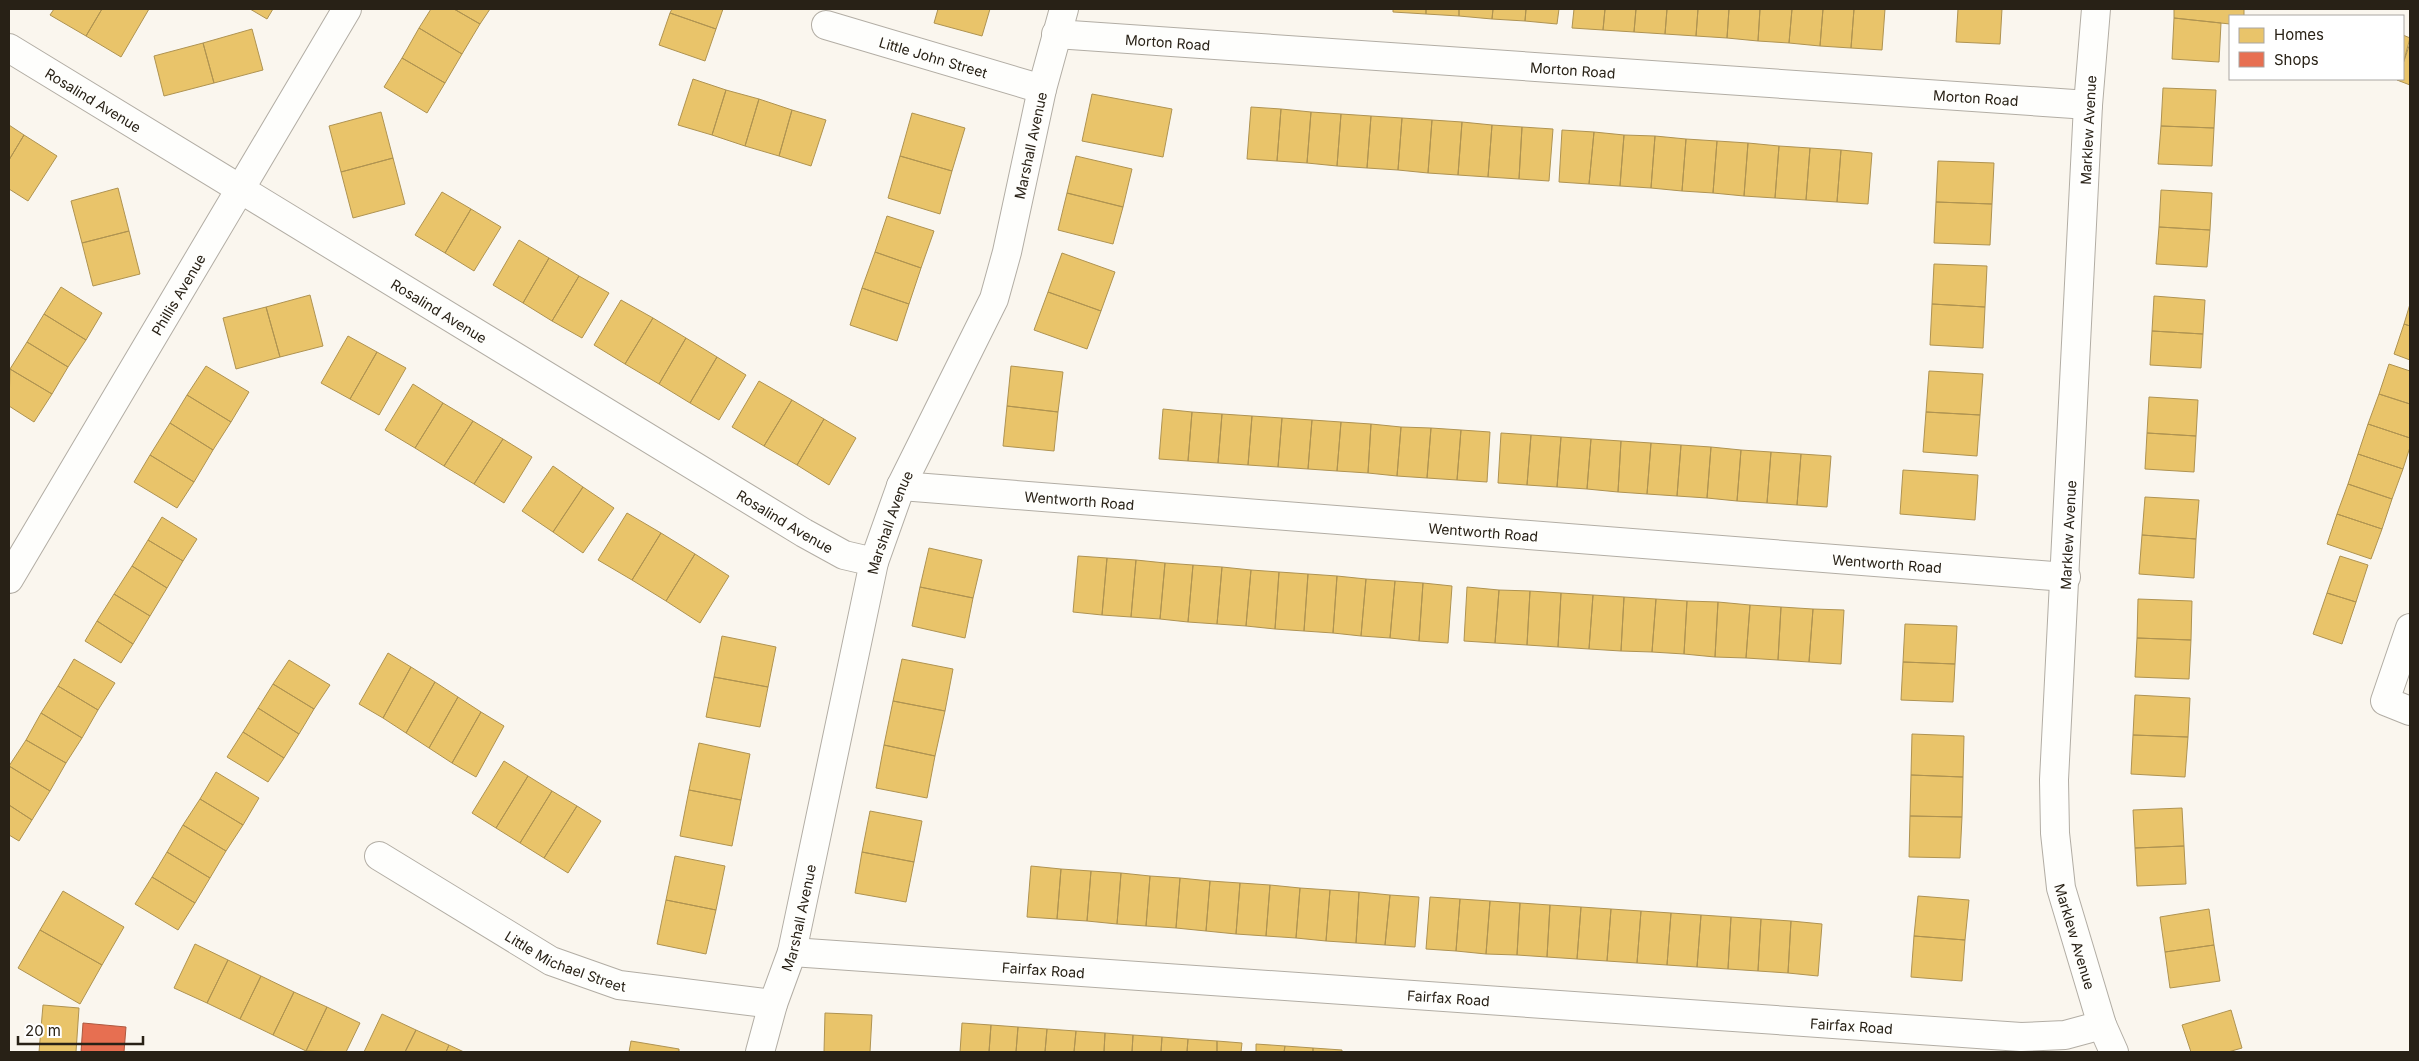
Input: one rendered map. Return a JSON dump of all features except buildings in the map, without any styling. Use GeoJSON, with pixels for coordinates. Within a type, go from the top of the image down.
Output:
{"type":"FeatureCollection","features":[{"type":"Feature","properties":{"kind":"street","name":"Phillis Avenue"},"geometry":{"type":"LineString","coordinates":[[9,579],[347,9]]}},
{"type":"Feature","properties":{"kind":"street","name":"Marklew Avenue"},"geometry":{"type":"LineString","coordinates":[[2096,9],[2088,105],[2066,577],[2054,780],[2055,833],[2061,888],[2102,1025],[2114,1052]]}},
{"type":"Feature","properties":{"kind":"street","name":"Morton Road"},"geometry":{"type":"LineString","coordinates":[[1060,21],[2088,105]]}},
{"type":"Feature","properties":{"kind":"street","name":"Marshall Avenue"},"geometry":{"type":"LineString","coordinates":[[760,1052],[773,1004],[792,952],[874,562],[901,486],[994,299],[1007,252],[1042,89],[1060,21]]}},
{"type":"Feature","properties":{"kind":"street","name":"Little John Street"},"geometry":{"type":"LineString","coordinates":[[826,26],[1042,89]]}},
{"type":"Feature","properties":{"kind":"street","name":"Rosalind Avenue"},"geometry":{"type":"LineString","coordinates":[[9,48],[804,533],[844,555],[874,562]]}},
{"type":"Feature","properties":{"kind":"street","name":"Wentworth Road"},"geometry":{"type":"LineString","coordinates":[[901,486],[2066,577]]}},
{"type":"Feature","properties":{"kind":"street"},"geometry":{"type":"LineString","coordinates":[[2410,628],[2384,701],[2410,711]]}},
{"type":"Feature","properties":{"kind":"street","name":"Little Michael Street"},"geometry":{"type":"LineString","coordinates":[[379,856],[551,961],[619,985],[773,1004]]}},
{"type":"Feature","properties":{"kind":"street","name":"Fairfax Road"},"geometry":{"type":"LineString","coordinates":[[792,952],[2021,1037],[2065,1035],[2102,1025]]}}]}
